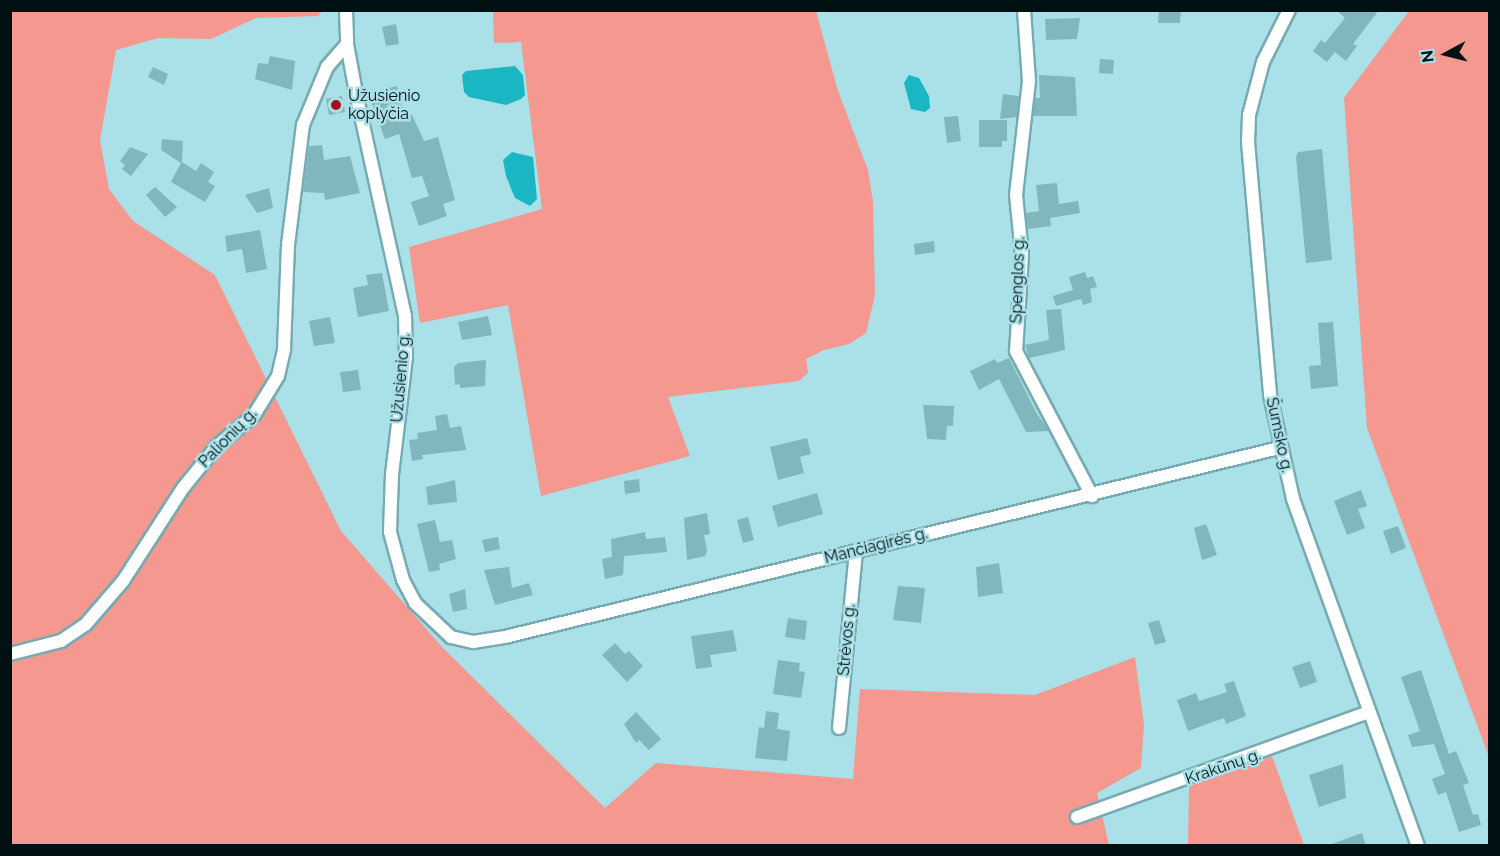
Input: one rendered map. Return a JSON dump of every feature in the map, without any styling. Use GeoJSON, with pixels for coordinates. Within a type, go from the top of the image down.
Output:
{"type":"FeatureCollection","features":[{"type":"Feature","properties":{"kind":"street","name":"Užusienio g."},"geometry":{"type":"LineString","coordinates":[[346,10],[347,44],[405,316],[406,357],[390,511],[394,554],[403,580],[425,615],[451,637],[473,642]]}},
{"type":"Feature","properties":{"kind":"street","name":"Spenglos g."},"geometry":{"type":"LineString","coordinates":[[1024,10],[1029,81],[1016,195],[1022,254],[1016,351],[1019,364],[1092,496]]}},
{"type":"Feature","properties":{"kind":"street","name":"Šumsko g."},"geometry":{"type":"LineString","coordinates":[[1289,10],[1263,62],[1249,115],[1248,142],[1270,395],[1279,448],[1368,712],[1418,846]]}},
{"type":"Feature","properties":{"kind":"street","name":"Palionių g."},"geometry":{"type":"LineString","coordinates":[[10,654],[61,641],[86,624],[123,581],[183,488],[216,446],[254,415],[278,376],[284,349],[288,245],[303,125],[327,67],[347,44]]}},
{"type":"Feature","properties":{"kind":"street","name":"Mančiagirės g."},"geometry":{"type":"LineString","coordinates":[[473,642],[1092,496],[1279,448]]}},
{"type":"Feature","properties":{"kind":"street","name":"Strėvos g."},"geometry":{"type":"LineString","coordinates":[[839,728],[856,551]]}},
{"type":"Feature","properties":{"kind":"street","name":"Krakūnų g."},"geometry":{"type":"LineString","coordinates":[[1077,817],[1368,712]]}},
{"type":"Feature","properties":{"kind":"shaded area"},"geometry":{"type":"Polygon","coordinates":[[[10,11],[322,11],[318,16],[256,18],[211,39],[158,38],[116,50],[100,140],[109,189],[133,221],[215,275],[341,531],[442,647],[605,808],[656,763],[853,779],[860,689],[1035,695],[1135,657],[1144,725],[1141,768],[1097,793],[1109,845],[11,845],[10,11]]]}},
{"type":"Feature","properties":{"kind":"shaded area"},"geometry":{"type":"Polygon","coordinates":[[[493,11],[816,11],[838,91],[868,170],[873,201],[875,295],[866,333],[849,344],[824,350],[806,359],[808,373],[799,381],[668,397],[690,456],[541,496],[508,305],[420,323],[409,247],[542,209],[521,42],[494,43],[493,11]]]}},
{"type":"Feature","properties":{"kind":"shaded area"},"geometry":{"type":"Polygon","coordinates":[[[1409,11],[1489,11],[1489,757],[1367,428],[1344,98],[1409,11]]]}},
{"type":"Feature","properties":{"kind":"shaded area"},"geometry":{"type":"Polygon","coordinates":[[[1272,756],[1304,845],[1188,845],[1189,786],[1272,756]]]}},
{"type":"Feature","properties":{"kind":"water"},"geometry":{"type":"Polygon","coordinates":[[[515,66],[523,75],[525,95],[521,99],[506,105],[469,97],[464,92],[462,75],[466,71],[515,66]]]}},
{"type":"Feature","properties":{"kind":"water"},"geometry":{"type":"Polygon","coordinates":[[[909,75],[919,78],[929,96],[930,108],[925,112],[911,109],[904,83],[909,75]]]}},
{"type":"Feature","properties":{"kind":"water"},"geometry":{"type":"Polygon","coordinates":[[[512,152],[533,157],[537,199],[530,206],[515,198],[506,176],[503,160],[512,152]]]}},
{"type":"Feature","properties":{"kind":"building"},"geometry":{"type":"Polygon","coordinates":[[[1159,10],[1181,10],[1180,23],[1158,23],[1159,10]]]}},
{"type":"Feature","properties":{"kind":"building"},"geometry":{"type":"Polygon","coordinates":[[[1336,10],[1379,10],[1353,44],[1357,46],[1346,61],[1335,52],[1327,62],[1313,51],[1321,40],[1325,43],[1345,18],[1336,10]]]}},
{"type":"Feature","properties":{"kind":"building"},"geometry":{"type":"Polygon","coordinates":[[[1080,18],[1077,39],[1046,40],[1045,19],[1080,18]]]}},
{"type":"Feature","properties":{"kind":"building"},"geometry":{"type":"Polygon","coordinates":[[[396,24],[399,44],[386,46],[382,27],[396,24]]]}},
{"type":"Feature","properties":{"kind":"building"},"geometry":{"type":"Polygon","coordinates":[[[270,56],[295,61],[292,90],[255,79],[258,63],[268,64],[270,56]]]}},
{"type":"Feature","properties":{"kind":"building"},"geometry":{"type":"Polygon","coordinates":[[[1100,59],[1114,60],[1113,74],[1099,73],[1100,59]]]}},
{"type":"Feature","properties":{"kind":"building"},"geometry":{"type":"Polygon","coordinates":[[[153,67],[168,74],[164,85],[148,77],[153,67]]]}},
{"type":"Feature","properties":{"kind":"building"},"geometry":{"type":"Polygon","coordinates":[[[1039,75],[1075,77],[1077,116],[1033,116],[1035,98],[1040,98],[1039,75]]]}},
{"type":"Feature","properties":{"kind":"building"},"geometry":{"type":"Polygon","coordinates":[[[397,86],[405,117],[412,115],[424,141],[438,137],[455,200],[443,204],[447,216],[419,226],[411,202],[429,196],[422,176],[412,178],[399,134],[385,139],[368,93],[397,86]]]}},
{"type":"Feature","properties":{"kind":"building"},"geometry":{"type":"Polygon","coordinates":[[[1003,94],[1019,96],[1017,117],[1000,119],[1003,94]]]}},
{"type":"Feature","properties":{"kind":"building","name":"Užusienio koplyčia"},"geometry":{"type":"Polygon","coordinates":[[[342,96],[345,112],[329,115],[326,99],[342,96]]]}},
{"type":"Feature","properties":{"kind":"building"},"geometry":{"type":"Polygon","coordinates":[[[958,116],[961,141],[947,143],[944,117],[958,116]]]}},
{"type":"Feature","properties":{"kind":"building"},"geometry":{"type":"Polygon","coordinates":[[[979,120],[1007,120],[1007,141],[1002,141],[1002,147],[979,147],[979,120]]]}},
{"type":"Feature","properties":{"kind":"building"},"geometry":{"type":"Polygon","coordinates":[[[162,139],[183,141],[182,162],[196,171],[201,163],[214,172],[208,182],[215,186],[205,202],[171,182],[181,163],[161,150],[162,139]]]}},
{"type":"Feature","properties":{"kind":"building"},"geometry":{"type":"Polygon","coordinates":[[[322,145],[324,160],[350,156],[360,193],[325,200],[324,193],[303,192],[309,146],[322,145]]]}},
{"type":"Feature","properties":{"kind":"building"},"geometry":{"type":"Polygon","coordinates":[[[130,147],[148,154],[131,176],[122,169],[125,165],[120,161],[130,147]]]}},
{"type":"Feature","properties":{"kind":"building"},"geometry":{"type":"Polygon","coordinates":[[[1322,149],[1332,260],[1306,263],[1296,157],[1298,152],[1322,149]]]}},
{"type":"Feature","properties":{"kind":"building"},"geometry":{"type":"Polygon","coordinates":[[[1057,183],[1059,204],[1078,201],[1080,213],[1050,218],[1051,226],[1028,229],[1026,213],[1039,211],[1036,185],[1057,183]]]}},
{"type":"Feature","properties":{"kind":"building"},"geometry":{"type":"Polygon","coordinates":[[[155,187],[177,207],[165,217],[146,195],[155,187]]]}},
{"type":"Feature","properties":{"kind":"building"},"geometry":{"type":"Polygon","coordinates":[[[269,188],[273,208],[257,213],[245,195],[269,188]]]}},
{"type":"Feature","properties":{"kind":"building"},"geometry":{"type":"Polygon","coordinates":[[[260,230],[267,269],[246,273],[242,249],[227,252],[225,236],[260,230]]]}},
{"type":"Feature","properties":{"kind":"building"},"geometry":{"type":"Polygon","coordinates":[[[934,241],[935,252],[915,255],[914,244],[934,241]]]}},
{"type":"Feature","properties":{"kind":"building"},"geometry":{"type":"Polygon","coordinates":[[[1085,272],[1087,278],[1093,276],[1097,287],[1090,289],[1092,302],[1083,305],[1081,299],[1056,306],[1053,296],[1073,290],[1069,277],[1085,272]]]}},
{"type":"Feature","properties":{"kind":"building"},"geometry":{"type":"Polygon","coordinates":[[[382,273],[389,311],[358,317],[353,288],[368,285],[366,275],[382,273]]]}},
{"type":"Feature","properties":{"kind":"building"},"geometry":{"type":"Polygon","coordinates":[[[1061,309],[1065,350],[1029,358],[1025,345],[1049,340],[1046,310],[1061,309]]]}},
{"type":"Feature","properties":{"kind":"building"},"geometry":{"type":"Polygon","coordinates":[[[488,316],[492,335],[462,340],[458,322],[488,316]]]}},
{"type":"Feature","properties":{"kind":"building"},"geometry":{"type":"Polygon","coordinates":[[[330,317],[335,343],[314,346],[309,321],[330,317]]]}},
{"type":"Feature","properties":{"kind":"building"},"geometry":{"type":"Polygon","coordinates":[[[1333,322],[1338,386],[1311,389],[1309,366],[1321,365],[1318,323],[1333,322]]]}},
{"type":"Feature","properties":{"kind":"building"},"geometry":{"type":"Polygon","coordinates":[[[1009,358],[1037,414],[1049,431],[1026,432],[999,379],[979,390],[970,371],[995,359],[997,363],[1009,358]]]}},
{"type":"Feature","properties":{"kind":"building"},"geometry":{"type":"Polygon","coordinates":[[[486,360],[485,386],[460,388],[460,384],[455,385],[454,367],[458,363],[486,360]]]}},
{"type":"Feature","properties":{"kind":"building"},"geometry":{"type":"Polygon","coordinates":[[[358,370],[361,390],[343,392],[340,372],[358,370]]]}},
{"type":"Feature","properties":{"kind":"building"},"geometry":{"type":"Polygon","coordinates":[[[923,405],[954,406],[953,426],[947,426],[946,440],[927,439],[923,405]]]}},
{"type":"Feature","properties":{"kind":"building"},"geometry":{"type":"Polygon","coordinates":[[[447,414],[450,428],[461,426],[466,450],[422,455],[423,459],[412,461],[409,440],[418,439],[417,433],[437,430],[435,416],[447,414]]]}},
{"type":"Feature","properties":{"kind":"building"},"geometry":{"type":"Polygon","coordinates":[[[807,438],[811,454],[800,457],[804,473],[778,480],[770,447],[807,438]]]}},
{"type":"Feature","properties":{"kind":"building"},"geometry":{"type":"Polygon","coordinates":[[[639,479],[640,492],[625,494],[624,481],[639,479]]]}},
{"type":"Feature","properties":{"kind":"building"},"geometry":{"type":"Polygon","coordinates":[[[455,480],[457,502],[428,505],[426,487],[455,480]]]}},
{"type":"Feature","properties":{"kind":"building"},"geometry":{"type":"Polygon","coordinates":[[[1361,490],[1367,506],[1358,509],[1365,528],[1347,535],[1334,501],[1361,490]]]}},
{"type":"Feature","properties":{"kind":"building"},"geometry":{"type":"Polygon","coordinates":[[[817,493],[823,514],[778,527],[772,506],[817,493]]]}},
{"type":"Feature","properties":{"kind":"building"},"geometry":{"type":"Polygon","coordinates":[[[707,513],[710,534],[704,535],[707,551],[705,556],[687,560],[684,518],[707,513]]]}},
{"type":"Feature","properties":{"kind":"building"},"geometry":{"type":"Polygon","coordinates":[[[748,517],[754,540],[743,543],[737,520],[748,517]]]}},
{"type":"Feature","properties":{"kind":"building"},"geometry":{"type":"Polygon","coordinates":[[[435,520],[440,542],[452,540],[456,559],[439,564],[440,570],[429,572],[417,524],[435,520]]]}},
{"type":"Feature","properties":{"kind":"building"},"geometry":{"type":"Polygon","coordinates":[[[1206,524],[1217,555],[1202,560],[1194,528],[1206,524]]]}},
{"type":"Feature","properties":{"kind":"building"},"geometry":{"type":"Polygon","coordinates":[[[1398,526],[1406,548],[1391,554],[1383,531],[1398,526]]]}},
{"type":"Feature","properties":{"kind":"building"},"geometry":{"type":"Polygon","coordinates":[[[645,532],[646,539],[665,537],[667,552],[624,556],[623,575],[605,579],[602,559],[612,557],[611,539],[645,532]]]}},
{"type":"Feature","properties":{"kind":"building"},"geometry":{"type":"Polygon","coordinates":[[[498,537],[500,549],[485,552],[482,540],[498,537]]]}},
{"type":"Feature","properties":{"kind":"building"},"geometry":{"type":"Polygon","coordinates":[[[999,563],[1003,593],[978,597],[976,567],[999,563]]]}},
{"type":"Feature","properties":{"kind":"building"},"geometry":{"type":"Polygon","coordinates":[[[509,567],[512,588],[529,583],[533,595],[495,605],[484,570],[509,567]]]}},
{"type":"Feature","properties":{"kind":"building"},"geometry":{"type":"Polygon","coordinates":[[[898,586],[925,588],[921,623],[893,620],[898,586]]]}},
{"type":"Feature","properties":{"kind":"building"},"geometry":{"type":"Polygon","coordinates":[[[465,589],[467,609],[453,612],[449,594],[465,589]]]}},
{"type":"Feature","properties":{"kind":"building"},"geometry":{"type":"Polygon","coordinates":[[[788,618],[807,621],[805,640],[785,637],[788,618]]]}},
{"type":"Feature","properties":{"kind":"building"},"geometry":{"type":"Polygon","coordinates":[[[1159,620],[1166,642],[1155,645],[1148,623],[1159,620]]]}},
{"type":"Feature","properties":{"kind":"building"},"geometry":{"type":"Polygon","coordinates":[[[733,630],[737,651],[710,655],[712,667],[696,669],[691,636],[733,630]]]}},
{"type":"Feature","properties":{"kind":"building"},"geometry":{"type":"Polygon","coordinates":[[[615,643],[625,654],[629,651],[643,666],[627,682],[602,655],[615,643]]]}},
{"type":"Feature","properties":{"kind":"building"},"geometry":{"type":"Polygon","coordinates":[[[778,660],[800,663],[799,671],[805,672],[801,698],[773,694],[778,660]]]}},
{"type":"Feature","properties":{"kind":"building"},"geometry":{"type":"Polygon","coordinates":[[[1310,661],[1317,682],[1300,688],[1292,667],[1310,661]]]}},
{"type":"Feature","properties":{"kind":"building"},"geometry":{"type":"Polygon","coordinates":[[[1421,670],[1449,754],[1456,751],[1469,783],[1463,785],[1473,815],[1478,814],[1481,825],[1459,832],[1446,792],[1438,795],[1432,779],[1445,774],[1434,744],[1412,747],[1408,735],[1420,731],[1401,677],[1421,670]]]}},
{"type":"Feature","properties":{"kind":"building"},"geometry":{"type":"Polygon","coordinates":[[[1234,681],[1246,716],[1226,724],[1224,718],[1188,731],[1177,700],[1196,693],[1199,701],[1227,692],[1224,684],[1234,681]]]}},
{"type":"Feature","properties":{"kind":"building"},"geometry":{"type":"Polygon","coordinates":[[[766,711],[779,713],[777,729],[790,731],[787,761],[755,758],[759,727],[764,728],[766,711]]]}},
{"type":"Feature","properties":{"kind":"building"},"geometry":{"type":"Polygon","coordinates":[[[636,712],[661,739],[649,750],[639,740],[636,743],[624,724],[636,712]]]}},
{"type":"Feature","properties":{"kind":"building"},"geometry":{"type":"Polygon","coordinates":[[[1343,764],[1346,798],[1319,807],[1309,775],[1343,764]]]}},
{"type":"Feature","properties":{"kind":"building"},"geometry":{"type":"Polygon","coordinates":[[[1362,833],[1366,846],[1332,846],[1332,844],[1362,833]]]}},
{"type":"Feature","properties":{"kind":"place","name":"Užusienio koplyčia"},"geometry":{"type":"Point","coordinates":[336,105]}}]}
